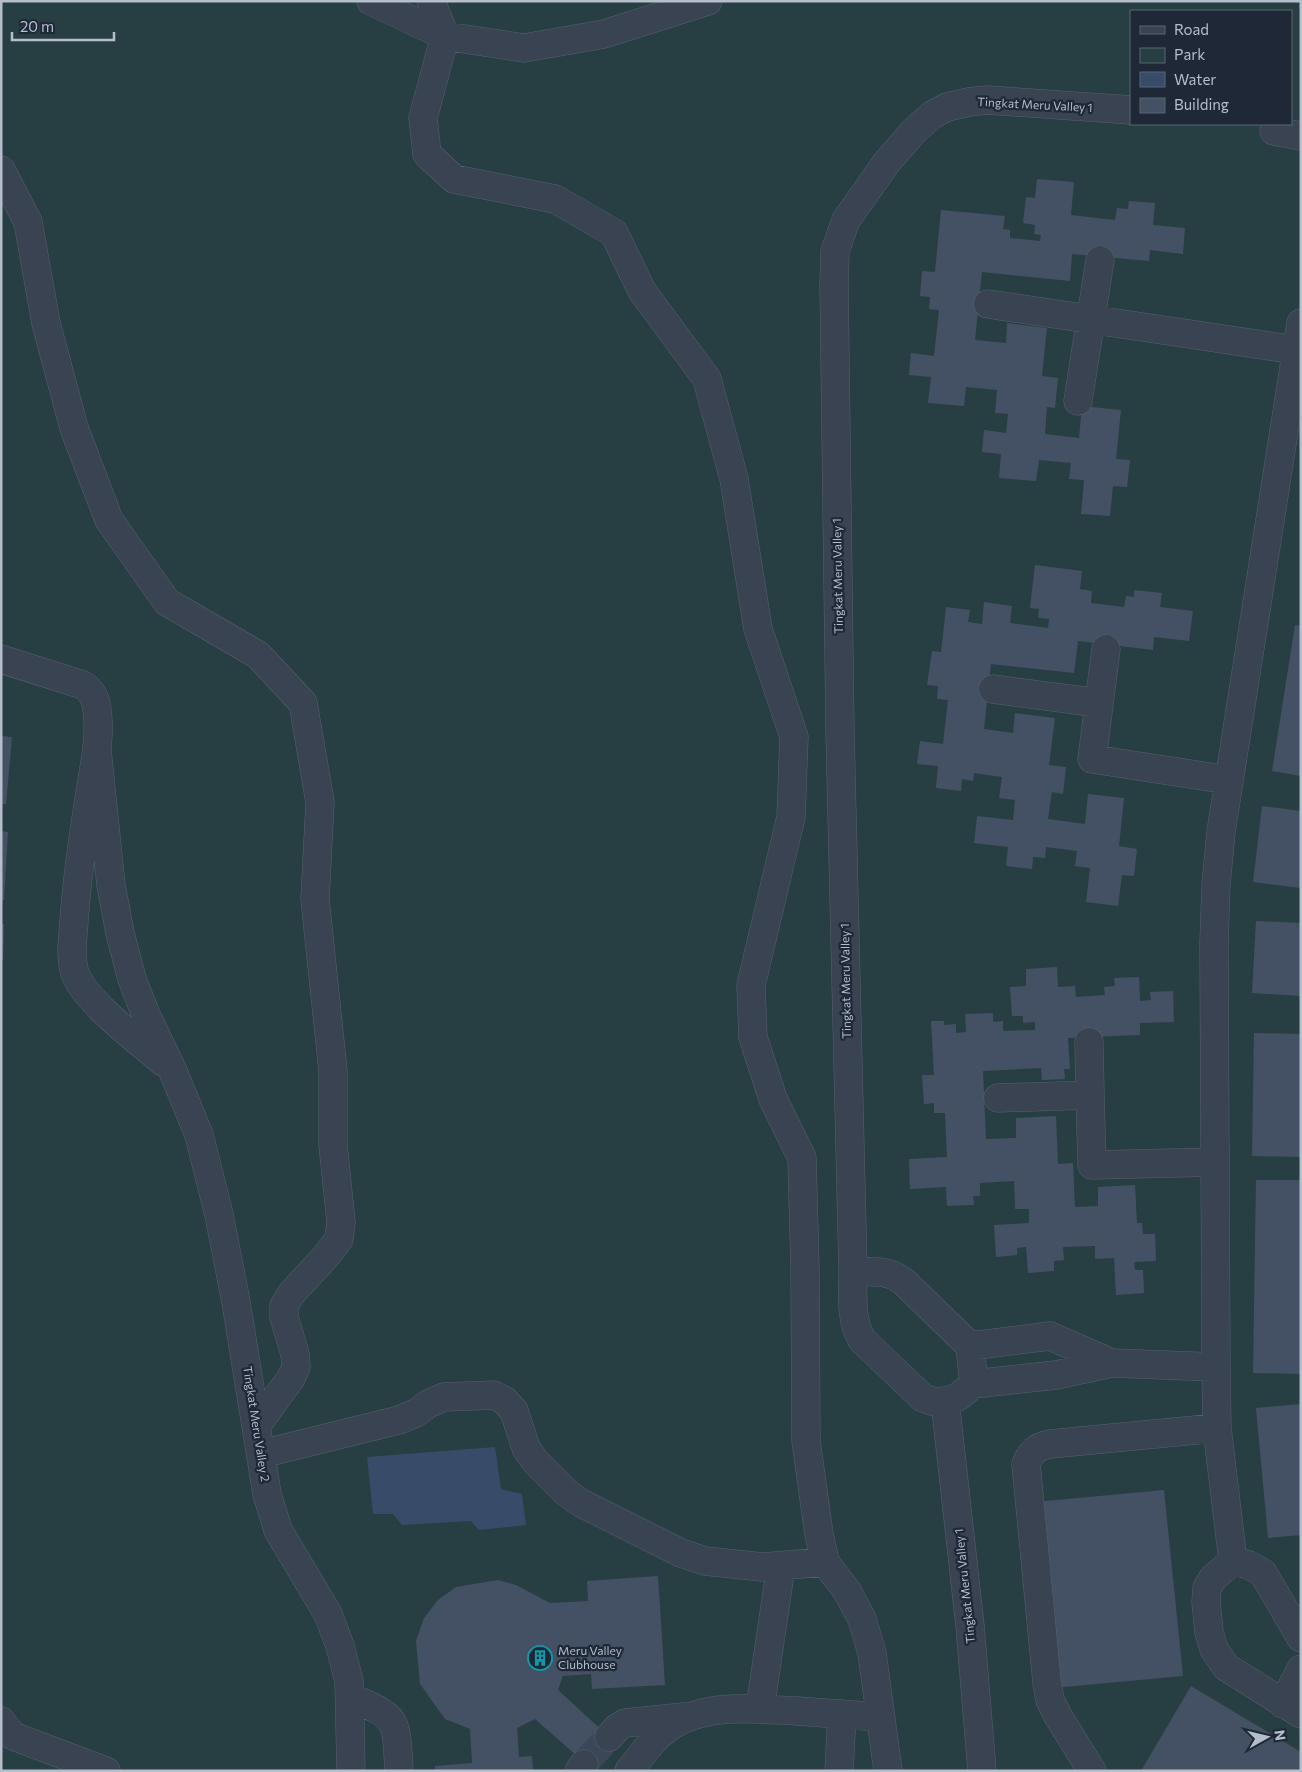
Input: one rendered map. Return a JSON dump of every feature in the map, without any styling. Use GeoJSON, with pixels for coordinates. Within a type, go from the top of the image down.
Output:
{"type":"FeatureCollection","features":[{"type":"Feature","properties":{"kind":"street"},"geometry":{"type":"LineString","coordinates":[[371,1],[445,36],[524,48],[604,34],[708,1]]}},
{"type":"Feature","properties":{"kind":"street"},"geometry":{"type":"LineString","coordinates":[[431,1],[445,36],[423,118],[427,154],[454,179],[555,199],[614,233],[642,291],[707,379],[734,479],[758,630],[794,737],[791,817],[751,985],[753,1037],[773,1099],[802,1158],[806,1442],[819,1534],[825,1562],[846,1591],[862,1619],[872,1653],[888,1771]]}},
{"type":"Feature","properties":{"kind":"street","name":"Tingkat Meru Valley 1"},"geometry":{"type":"LineString","coordinates":[[982,1771],[970,1626],[945,1401],[935,1402],[923,1398],[862,1340],[856,1329],[853,1314],[840,731],[835,252],[846,220],[887,162],[914,131],[932,115],[947,108],[969,102],[987,100],[1130,110]]}},
{"type":"Feature","properties":{"kind":"street"},"geometry":{"type":"LineString","coordinates":[[1274,131],[1301,136]]}},
{"type":"Feature","properties":{"kind":"street"},"geometry":{"type":"LineString","coordinates":[[1,170],[28,222],[46,323],[74,428],[109,520],[166,602],[258,655],[303,702],[320,802],[315,899],[333,1070],[333,1146],[341,1222],[339,1239],[291,1294],[284,1306],[284,1317],[296,1367],[291,1378],[257,1425]]}},
{"type":"Feature","properties":{"kind":"street"},"geometry":{"type":"LineString","coordinates":[[1078,401],[1100,260]]}},
{"type":"Feature","properties":{"kind":"street"},"geometry":{"type":"LineString","coordinates":[[988,304],[1296,350]]}},
{"type":"Feature","properties":{"kind":"street"},"geometry":{"type":"LineString","coordinates":[[1233,1561],[1217,1428],[1215,904],[1220,840],[1301,322]]}},
{"type":"Feature","properties":{"kind":"street"},"geometry":{"type":"LineString","coordinates":[[1106,649],[1092,760],[1229,780]]}},
{"type":"Feature","properties":{"kind":"street"},"geometry":{"type":"LineString","coordinates":[[1,660],[83,685],[90,690],[94,699],[97,709],[97,750],[76,882],[72,951],[74,970],[90,996],[172,1069]]}},
{"type":"Feature","properties":{"kind":"street"},"geometry":{"type":"LineString","coordinates":[[992,689],[1099,703]]}},
{"type":"Feature","properties":{"kind":"street","name":"Tingkat Meru Valley 2"},"geometry":{"type":"LineString","coordinates":[[97,750],[110,876],[120,933],[135,988],[146,1016],[172,1069],[199,1135],[219,1215],[236,1302],[267,1494],[278,1530],[328,1614],[340,1646],[349,1682],[351,1771]]}},
{"type":"Feature","properties":{"kind":"street"},"geometry":{"type":"LineString","coordinates":[[1089,1042],[1092,1165],[1216,1162]]}},
{"type":"Feature","properties":{"kind":"street"},"geometry":{"type":"LineString","coordinates":[[998,1098],[1090,1095]]}},
{"type":"Feature","properties":{"kind":"street"},"geometry":{"type":"LineString","coordinates":[[852,1272],[884,1272],[894,1274],[904,1281],[970,1346],[974,1384]]}},
{"type":"Feature","properties":{"kind":"street"},"geometry":{"type":"LineString","coordinates":[[970,1346],[1050,1336],[1112,1363]]}},
{"type":"Feature","properties":{"kind":"street"},"geometry":{"type":"LineString","coordinates":[[945,1401],[958,1397],[974,1384],[1056,1375],[1112,1363],[1216,1367]]}},
{"type":"Feature","properties":{"kind":"street"},"geometry":{"type":"LineString","coordinates":[[261,1454],[399,1420],[416,1413],[428,1404],[444,1397],[494,1395],[505,1401],[514,1411],[526,1448],[535,1461],[567,1493],[581,1503],[682,1554],[705,1560],[762,1567],[825,1562]]}},
{"type":"Feature","properties":{"kind":"street"},"geometry":{"type":"LineString","coordinates":[[1092,1771],[1050,1700],[1026,1464],[1030,1453],[1040,1446],[1050,1444],[1217,1428]]}},
{"type":"Feature","properties":{"kind":"street"},"geometry":{"type":"LineString","coordinates":[[1233,1561],[1249,1565],[1263,1572],[1301,1638]]}},
{"type":"Feature","properties":{"kind":"street"},"geometry":{"type":"LineString","coordinates":[[1233,1561],[1214,1578],[1207,1588],[1206,1602],[1209,1632],[1214,1649],[1226,1667],[1292,1709],[1301,1669]]}},
{"type":"Feature","properties":{"kind":"street"},"geometry":{"type":"LineString","coordinates":[[760,1709],[781,1566]]}},
{"type":"Feature","properties":{"kind":"street"},"geometry":{"type":"LineString","coordinates":[[350,1697],[380,1710],[390,1718],[397,1732],[399,1771]]}},
{"type":"Feature","properties":{"kind":"street"},"geometry":{"type":"LineString","coordinates":[[609,1737],[617,1728],[625,1724],[692,1716],[723,1709],[760,1709],[880,1717]]}},
{"type":"Feature","properties":{"kind":"street"},"geometry":{"type":"LineString","coordinates":[[840,1765],[842,1714]]}},
{"type":"Feature","properties":{"kind":"street"},"geometry":{"type":"LineString","coordinates":[[629,1771],[654,1740],[673,1725],[692,1716]]}},
{"type":"Feature","properties":{"kind":"street"},"geometry":{"type":"LineString","coordinates":[[1,1720],[13,1736],[106,1771]]}},
{"type":"Feature","properties":{"kind":"green space"},"geometry":{"type":"Polygon","coordinates":[[[1,1],[1301,1],[1301,1771],[1,1771],[1,1]]]}},
{"type":"Feature","properties":{"kind":"water"},"geometry":{"type":"Polygon","coordinates":[[[495,1447],[501,1489],[522,1494],[526,1525],[479,1530],[471,1521],[402,1525],[393,1514],[373,1514],[367,1457],[495,1447]]]}},
{"type":"Feature","properties":{"kind":"building"},"geometry":{"type":"Polygon","coordinates":[[[1037,179],[1074,182],[1071,215],[1115,220],[1117,208],[1128,209],[1129,201],[1155,203],[1153,225],[1185,228],[1183,254],[1150,250],[1149,261],[1072,254],[1070,281],[982,272],[975,340],[1006,343],[1007,323],[1047,328],[1042,376],[1058,378],[1055,408],[1047,407],[1045,434],[1079,438],[1082,406],[1121,410],[1116,459],[1130,460],[1127,487],[1113,486],[1110,516],[1081,514],[1084,480],[1069,479],[1071,463],[1039,460],[1036,481],[999,478],[1001,454],[982,452],[984,430],[1006,433],[1008,414],[995,413],[997,390],[966,387],[964,406],[928,403],[931,377],[909,375],[911,353],[934,356],[939,310],[929,309],[930,297],[920,296],[922,271],[935,272],[941,210],[1005,216],[1003,229],[1010,230],[1010,238],[1040,241],[1041,235],[1034,234],[1035,225],[1023,223],[1026,197],[1035,198],[1037,179]]]}},
{"type":"Feature","properties":{"kind":"building"},"geometry":{"type":"Polygon","coordinates":[[[1035,565],[1082,571],[1080,589],[1092,591],[1091,603],[1124,607],[1126,596],[1134,597],[1134,590],[1162,593],[1160,607],[1193,611],[1189,641],[1154,637],[1153,650],[1078,641],[1074,673],[991,664],[984,729],[1013,733],[1015,713],[1055,718],[1049,765],[1066,767],[1063,794],[1052,792],[1048,819],[1085,824],[1088,794],[1124,798],[1119,846],[1137,849],[1134,876],[1122,875],[1118,906],[1086,902],[1090,868],[1075,866],[1077,851],[1046,847],[1045,858],[1033,857],[1032,869],[1006,866],[1008,847],[974,843],[977,816],[1013,820],[1015,800],[999,798],[1002,777],[974,773],[973,781],[962,779],[961,791],[936,788],[938,766],[917,764],[920,741],[943,744],[948,700],[937,699],[938,686],[927,685],[932,651],[941,652],[946,607],[970,610],[968,622],[982,624],[984,602],[1012,606],[1010,623],[1048,628],[1049,619],[1038,618],[1039,609],[1030,608],[1035,565]]]}},
{"type":"Feature","properties":{"kind":"building"},"geometry":{"type":"Polygon","coordinates":[[[1295,625],[1301,626],[1301,776],[1272,771],[1295,625]]]}},
{"type":"Feature","properties":{"kind":"building"},"geometry":{"type":"Polygon","coordinates":[[[1,736],[12,737],[6,804],[1,804],[1,736]]]}},
{"type":"Feature","properties":{"kind":"building"},"geometry":{"type":"Polygon","coordinates":[[[1262,806],[1301,811],[1301,888],[1253,882],[1262,806]]]}},
{"type":"Feature","properties":{"kind":"building"},"geometry":{"type":"Polygon","coordinates":[[[1,831],[8,832],[4,900],[1,900],[1,831]]]}},
{"type":"Feature","properties":{"kind":"building"},"geometry":{"type":"Polygon","coordinates":[[[1256,921],[1301,923],[1301,996],[1252,993],[1256,921]]]}},
{"type":"Feature","properties":{"kind":"building"},"geometry":{"type":"Polygon","coordinates":[[[1,924],[4,924],[3,960],[1,960],[1,924]]]}},
{"type":"Feature","properties":{"kind":"building"},"geometry":{"type":"Polygon","coordinates":[[[1057,967],[1058,987],[1075,986],[1076,997],[1105,995],[1104,987],[1115,986],[1114,978],[1139,977],[1140,1001],[1151,1000],[1150,992],[1173,991],[1174,1022],[1140,1023],[1140,1035],[1068,1038],[1070,1069],[1064,1069],[1065,1079],[1042,1080],[1041,1068],[983,1071],[986,1139],[1016,1138],[1016,1118],[1056,1116],[1058,1164],[1073,1163],[1075,1207],[1098,1206],[1098,1187],[1135,1185],[1137,1223],[1142,1223],[1143,1234],[1155,1234],[1156,1261],[1134,1262],[1135,1270],[1143,1270],[1144,1293],[1116,1295],[1114,1258],[1095,1259],[1095,1246],[1063,1247],[1064,1260],[1054,1261],[1054,1271],[1028,1273],[1026,1247],[1017,1248],[1017,1255],[996,1257],[994,1225],[1029,1223],[1029,1209],[1015,1209],[1014,1181],[980,1183],[980,1196],[973,1196],[974,1205],[947,1206],[946,1187],[910,1189],[909,1159],[947,1157],[945,1113],[934,1113],[934,1103],[924,1104],[922,1075],[934,1075],[931,1021],[944,1021],[944,1025],[956,1024],[956,1033],[966,1032],[965,1014],[993,1013],[993,1022],[1003,1021],[1003,1031],[1035,1030],[1035,1022],[1023,1023],[1023,1016],[1012,1016],[1010,987],[1026,986],[1026,969],[1057,967]]]}},
{"type":"Feature","properties":{"kind":"building"},"geometry":{"type":"Polygon","coordinates":[[[1254,1033],[1301,1034],[1301,1157],[1252,1156],[1254,1033]]]}},
{"type":"Feature","properties":{"kind":"building"},"geometry":{"type":"Polygon","coordinates":[[[1256,1180],[1301,1180],[1301,1374],[1253,1373],[1256,1180]]]}},
{"type":"Feature","properties":{"kind":"building"},"geometry":{"type":"Polygon","coordinates":[[[1301,1404],[1301,1535],[1268,1538],[1256,1408],[1301,1404]]]}},
{"type":"Feature","properties":{"kind":"building"},"geometry":{"type":"Polygon","coordinates":[[[1164,1490],[1183,1676],[1053,1688],[1035,1502],[1164,1490]]]}},
{"type":"Feature","properties":{"kind":"building","name":"Meru Valley Clubhouse"},"geometry":{"type":"Polygon","coordinates":[[[658,1576],[665,1685],[592,1689],[591,1674],[563,1676],[558,1690],[618,1745],[594,1771],[535,1719],[517,1728],[519,1757],[532,1756],[533,1771],[435,1771],[435,1766],[472,1763],[470,1729],[445,1719],[420,1684],[416,1641],[424,1618],[438,1600],[456,1587],[498,1580],[516,1585],[550,1603],[588,1601],[587,1581],[658,1576]]]}},
{"type":"Feature","properties":{"kind":"building"},"geometry":{"type":"Polygon","coordinates":[[[1191,1686],[1301,1752],[1301,1771],[1141,1771],[1191,1686]]]}},
{"type":"Feature","properties":{"kind":"tunnel"},"geometry":{"type":"LineString","coordinates":[[584,1764],[609,1737]]}},
{"type":"Feature","properties":{"kind":"place","name":"Meru Valley Clubhouse"},"geometry":{"type":"Point","coordinates":[540,1658]}}]}
